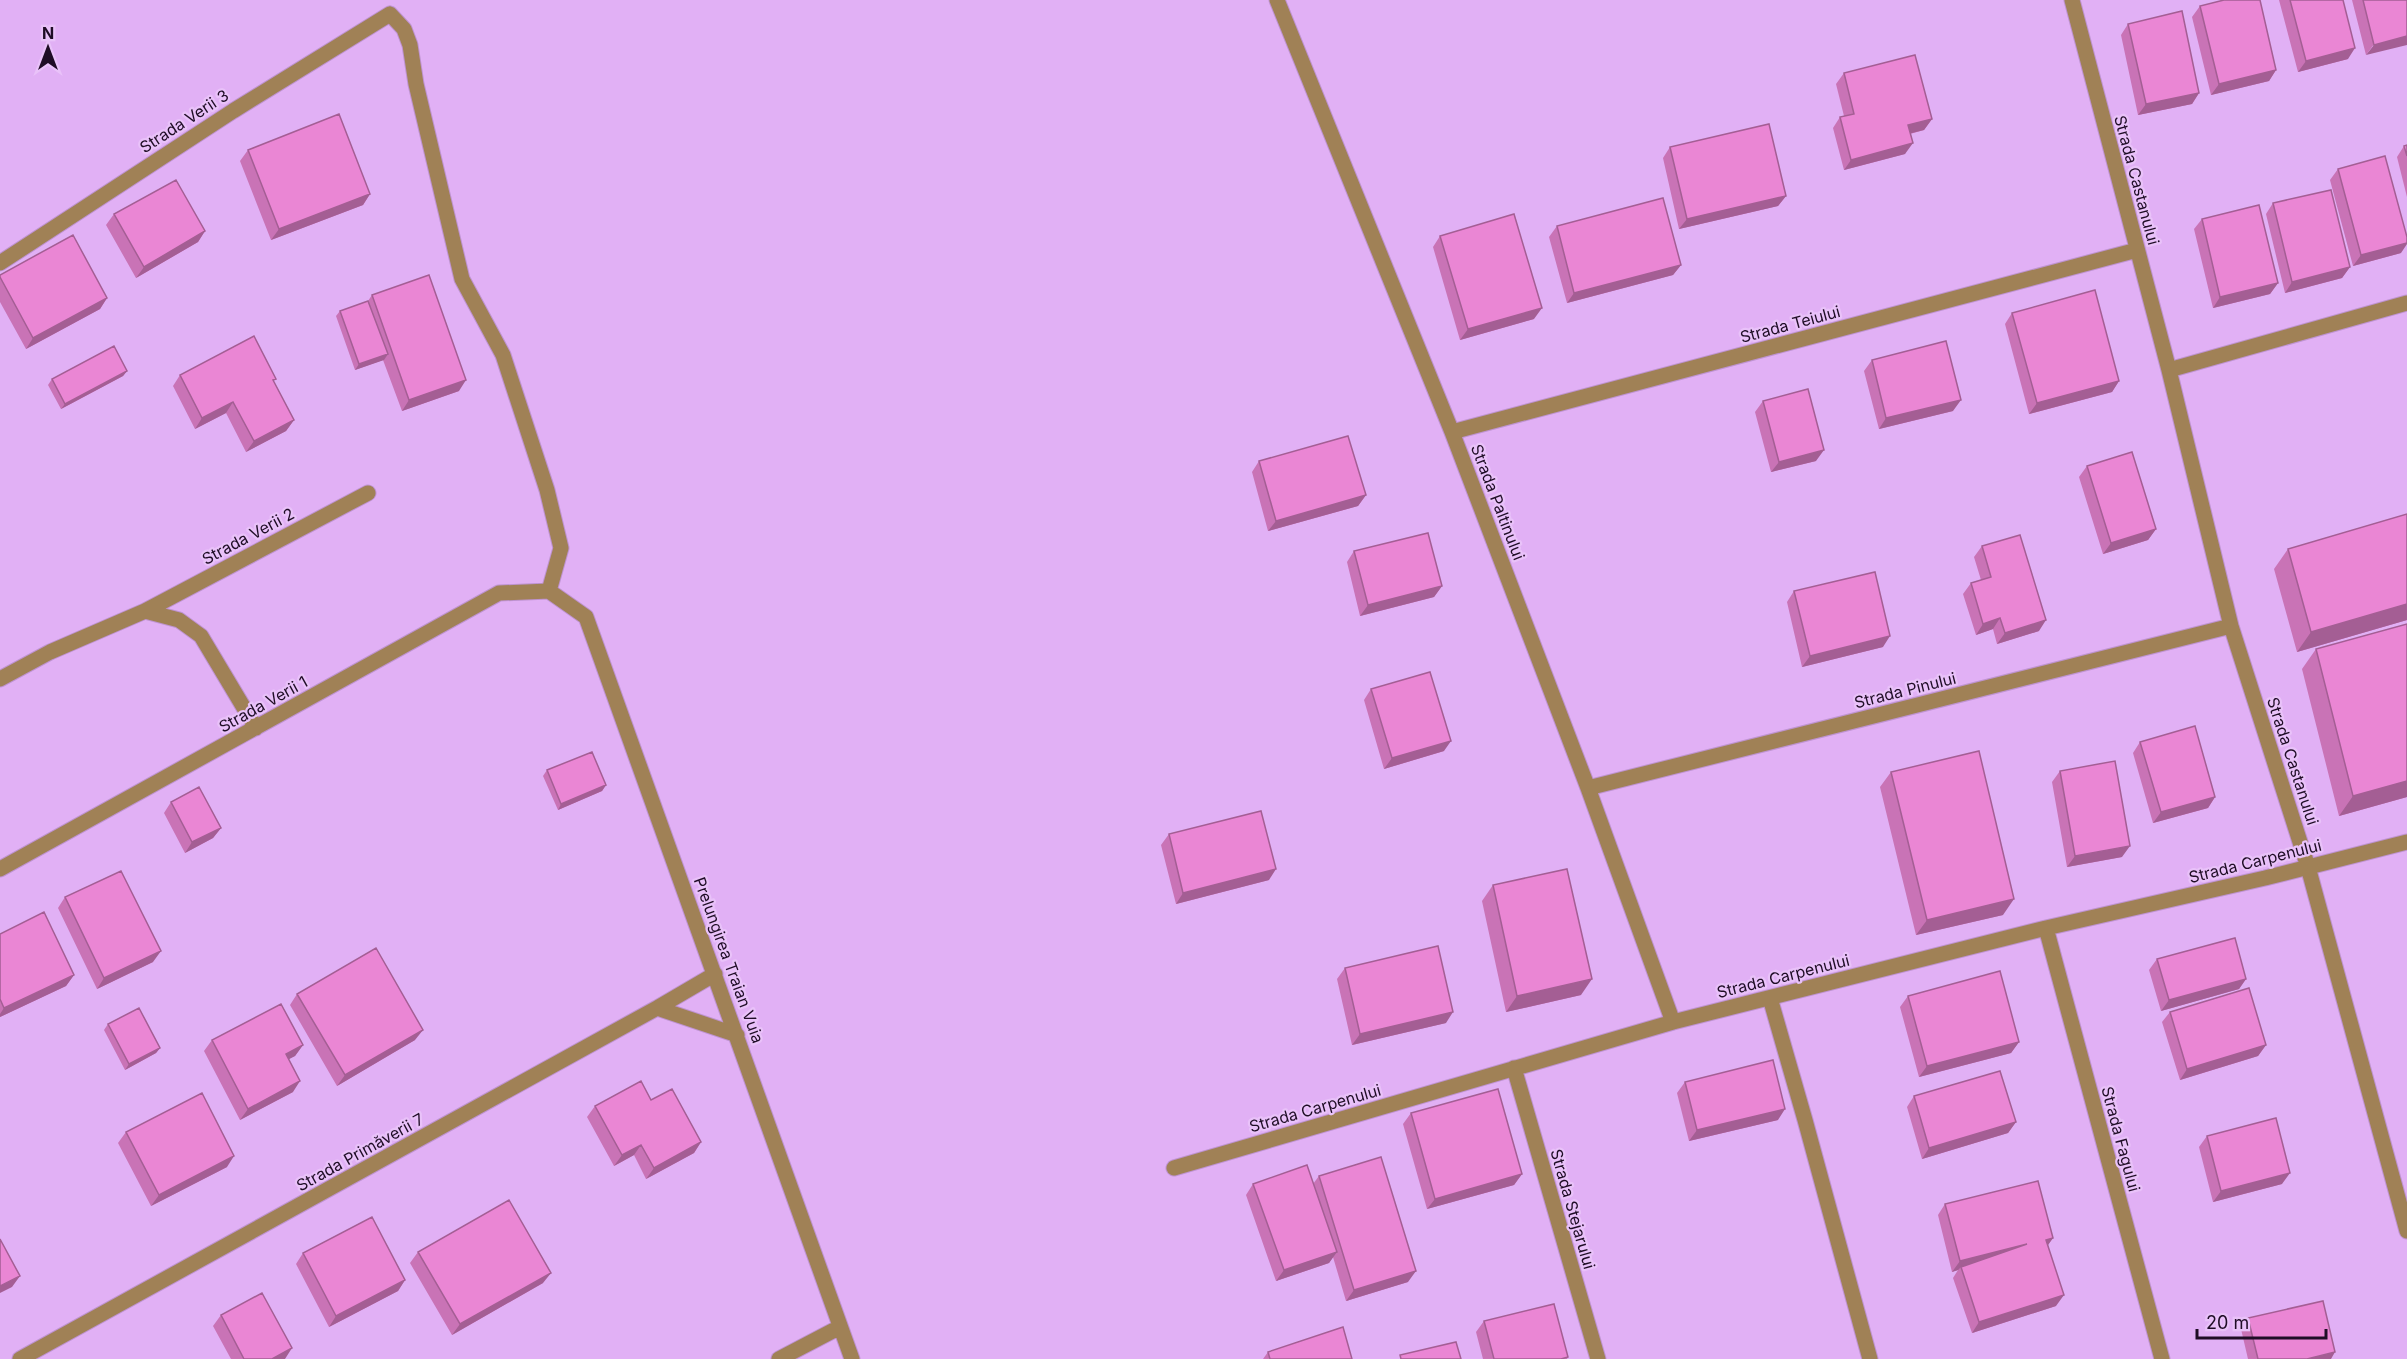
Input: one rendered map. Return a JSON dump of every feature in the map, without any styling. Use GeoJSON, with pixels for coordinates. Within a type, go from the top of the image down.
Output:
{"type":"FeatureCollection","features":[{"type":"Feature","properties":{"kind":"street","name":"Strada Paltinului"},"geometry":{"type":"LineString","coordinates":[[1277,0],[1452,432],[1588,788],[1673,1022]]}},
{"type":"Feature","properties":{"kind":"street","name":"Strada Castanului"},"geometry":{"type":"LineString","coordinates":[[2072,0],[2169,370],[2231,626],[2308,867],[2407,1231]]}},
{"type":"Feature","properties":{"kind":"street","name":"Strada Verii 3"},"geometry":{"type":"LineString","coordinates":[[0,262],[393,7]]}},
{"type":"Feature","properties":{"kind":"street"},"geometry":{"type":"LineString","coordinates":[[393,7],[410,45],[462,279],[503,355],[547,490],[561,548],[549,591]]}},
{"type":"Feature","properties":{"kind":"street","name":"Strada Teiului"},"geometry":{"type":"LineString","coordinates":[[1452,432],[2137,250]]}},
{"type":"Feature","properties":{"kind":"street"},"geometry":{"type":"LineString","coordinates":[[2169,370],[2407,303]]}},
{"type":"Feature","properties":{"kind":"street","name":"Strada Verii 2"},"geometry":{"type":"LineString","coordinates":[[0,679],[50,652],[145,611],[368,493]]}},
{"type":"Feature","properties":{"kind":"street","name":"Strada Verii 1"},"geometry":{"type":"LineString","coordinates":[[0,869],[499,593],[549,591]]}},
{"type":"Feature","properties":{"kind":"street","name":"Prelungirea Traian Vuia"},"geometry":{"type":"LineString","coordinates":[[549,591],[586,617],[852,1359]]}},
{"type":"Feature","properties":{"kind":"street"},"geometry":{"type":"LineString","coordinates":[[145,611],[179,620],[201,636],[256,728]]}},
{"type":"Feature","properties":{"kind":"street","name":"Strada Pinului"},"geometry":{"type":"LineString","coordinates":[[1588,788],[2231,626]]}},
{"type":"Feature","properties":{"kind":"street","name":"Strada Carpenului"},"geometry":{"type":"LineString","coordinates":[[1174,1168],[1673,1022],[2046,928],[2407,842]]}},
{"type":"Feature","properties":{"kind":"street","name":"Strada Fagului"},"geometry":{"type":"LineString","coordinates":[[2046,928],[2162,1359]]}},
{"type":"Feature","properties":{"kind":"street","name":"Strada Primăverii 7"},"geometry":{"type":"LineString","coordinates":[[20,1359],[715,974]]}},
{"type":"Feature","properties":{"kind":"street"},"geometry":{"type":"LineString","coordinates":[[1770,998],[1870,1359]]}},
{"type":"Feature","properties":{"kind":"street"},"geometry":{"type":"LineString","coordinates":[[657,1008],[737,1035]]}},
{"type":"Feature","properties":{"kind":"street","name":"Strada Stejarului"},"geometry":{"type":"LineString","coordinates":[[1514,1068],[1598,1359]]}},
{"type":"Feature","properties":{"kind":"street"},"geometry":{"type":"LineString","coordinates":[[779,1359],[840,1327]]}},
{"type":"Feature","properties":{"kind":"building"},"geometry":{"type":"Polygon","coordinates":[[[2224,0],[2260,0],[2276,70],[2219,84],[2200,6],[2224,0]]]}},
{"type":"Feature","properties":{"kind":"building"},"geometry":{"type":"Polygon","coordinates":[[[2290,0],[2343,0],[2355,48],[2306,61],[2290,0]]]}},
{"type":"Feature","properties":{"kind":"building"},"geometry":{"type":"Polygon","coordinates":[[[2363,0],[2407,0],[2407,36],[2374,45],[2363,0]]]}},
{"type":"Feature","properties":{"kind":"building"},"geometry":{"type":"Polygon","coordinates":[[[2182,11],[2199,93],[2146,104],[2128,24],[2182,11]]]}},
{"type":"Feature","properties":{"kind":"building"},"geometry":{"type":"Polygon","coordinates":[[[1915,55],[1932,119],[1908,125],[1913,143],[1851,160],[1840,117],[1854,114],[1844,73],[1915,55]]]}},
{"type":"Feature","properties":{"kind":"building"},"geometry":{"type":"Polygon","coordinates":[[[339,114],[370,194],[279,229],[248,150],[339,114]]]}},
{"type":"Feature","properties":{"kind":"building"},"geometry":{"type":"Polygon","coordinates":[[[1769,124],[1786,196],[1687,219],[1670,147],[1769,124]]]}},
{"type":"Feature","properties":{"kind":"building"},"geometry":{"type":"Polygon","coordinates":[[[2385,156],[2407,243],[2361,255],[2338,169],[2385,156]]]}},
{"type":"Feature","properties":{"kind":"building"},"geometry":{"type":"Polygon","coordinates":[[[176,180],[205,231],[144,267],[114,214],[176,180]]]}},
{"type":"Feature","properties":{"kind":"building"},"geometry":{"type":"Polygon","coordinates":[[[2331,190],[2350,267],[2292,282],[2273,203],[2331,190]]]}},
{"type":"Feature","properties":{"kind":"building"},"geometry":{"type":"Polygon","coordinates":[[[1663,198],[1681,265],[1574,293],[1557,226],[1663,198]]]}},
{"type":"Feature","properties":{"kind":"building"},"geometry":{"type":"Polygon","coordinates":[[[2259,205],[2278,283],[2220,297],[2202,219],[2259,205]]]}},
{"type":"Feature","properties":{"kind":"building"},"geometry":{"type":"Polygon","coordinates":[[[1514,214],[1542,308],[1468,329],[1440,236],[1514,214]]]}},
{"type":"Feature","properties":{"kind":"building"},"geometry":{"type":"Polygon","coordinates":[[[73,235],[107,298],[33,338],[0,275],[73,235]]]}},
{"type":"Feature","properties":{"kind":"building"},"geometry":{"type":"Polygon","coordinates":[[[429,275],[466,380],[409,400],[372,295],[429,275]]]}},
{"type":"Feature","properties":{"kind":"building"},"geometry":{"type":"Polygon","coordinates":[[[2095,290],[2119,381],[2037,403],[2012,313],[2095,290]]]}},
{"type":"Feature","properties":{"kind":"building"},"geometry":{"type":"Polygon","coordinates":[[[368,301],[388,354],[359,364],[340,311],[368,301]]]}},
{"type":"Feature","properties":{"kind":"building"},"geometry":{"type":"Polygon","coordinates":[[[254,336],[294,420],[254,441],[233,402],[202,418],[180,375],[254,336]]]}},
{"type":"Feature","properties":{"kind":"building"},"geometry":{"type":"Polygon","coordinates":[[[1946,341],[1961,400],[1886,418],[1872,360],[1946,341]]]}},
{"type":"Feature","properties":{"kind":"building"},"geometry":{"type":"Polygon","coordinates":[[[114,346],[127,371],[65,404],[52,379],[114,346]]]}},
{"type":"Feature","properties":{"kind":"building"},"geometry":{"type":"Polygon","coordinates":[[[1808,389],[1824,450],[1779,462],[1763,401],[1808,389]]]}},
{"type":"Feature","properties":{"kind":"building"},"geometry":{"type":"Polygon","coordinates":[[[1348,436],[1366,495],[1276,521],[1259,461],[1348,436]]]}},
{"type":"Feature","properties":{"kind":"building"},"geometry":{"type":"Polygon","coordinates":[[[2132,452],[2156,529],[2111,543],[2087,466],[2132,452]]]}},
{"type":"Feature","properties":{"kind":"building"},"geometry":{"type":"Polygon","coordinates":[[[2407,514],[2407,604],[2311,632],[2288,549],[2407,514]]]}},
{"type":"Feature","properties":{"kind":"building"},"geometry":{"type":"Polygon","coordinates":[[[1428,533],[1442,586],[1368,605],[1354,551],[1428,533]]]}},
{"type":"Feature","properties":{"kind":"building"},"geometry":{"type":"Polygon","coordinates":[[[2020,535],[2046,620],[2005,633],[2000,618],[1983,624],[1971,583],[1991,577],[1982,546],[2020,535]]]}},
{"type":"Feature","properties":{"kind":"building"},"geometry":{"type":"Polygon","coordinates":[[[1875,572],[1890,636],[1810,656],[1794,591],[1875,572]]]}},
{"type":"Feature","properties":{"kind":"building"},"geometry":{"type":"Polygon","coordinates":[[[2407,624],[2407,781],[2353,796],[2316,649],[2407,624]]]}},
{"type":"Feature","properties":{"kind":"building"},"geometry":{"type":"Polygon","coordinates":[[[1430,672],[1451,741],[1392,758],[1371,689],[1430,672]]]}},
{"type":"Feature","properties":{"kind":"building"},"geometry":{"type":"Polygon","coordinates":[[[2195,726],[2215,797],[2161,812],[2140,742],[2195,726]]]}},
{"type":"Feature","properties":{"kind":"building"},"geometry":{"type":"Polygon","coordinates":[[[1979,751],[2014,899],[1927,920],[1891,772],[1979,751]]]}},
{"type":"Feature","properties":{"kind":"building"},"geometry":{"type":"Polygon","coordinates":[[[592,752],[606,785],[561,804],[547,770],[592,752]]]}},
{"type":"Feature","properties":{"kind":"building"},"geometry":{"type":"Polygon","coordinates":[[[2115,761],[2130,846],[2075,856],[2060,771],[2115,761]]]}},
{"type":"Feature","properties":{"kind":"building"},"geometry":{"type":"Polygon","coordinates":[[[199,787],[221,828],[192,842],[171,802],[199,787]]]}},
{"type":"Feature","properties":{"kind":"building"},"geometry":{"type":"Polygon","coordinates":[[[1261,811],[1276,869],[1183,893],[1169,834],[1261,811]]]}},
{"type":"Feature","properties":{"kind":"building"},"geometry":{"type":"Polygon","coordinates":[[[1567,869],[1592,979],[1517,996],[1493,885],[1567,869]]]}},
{"type":"Feature","properties":{"kind":"building"},"geometry":{"type":"Polygon","coordinates":[[[121,871],[161,951],[104,978],[65,897],[121,871]]]}},
{"type":"Feature","properties":{"kind":"building"},"geometry":{"type":"Polygon","coordinates":[[[44,912],[74,975],[4,1008],[0,999],[0,934],[44,912]]]}},
{"type":"Feature","properties":{"kind":"building"},"geometry":{"type":"Polygon","coordinates":[[[2235,938],[2246,979],[2169,1000],[2157,959],[2235,938]]]}},
{"type":"Feature","properties":{"kind":"building"},"geometry":{"type":"Polygon","coordinates":[[[1438,946],[1453,1012],[1360,1034],[1345,968],[1438,946]]]}},
{"type":"Feature","properties":{"kind":"building"},"geometry":{"type":"Polygon","coordinates":[[[376,948],[423,1030],[345,1075],[297,994],[376,948]]]}},
{"type":"Feature","properties":{"kind":"building"},"geometry":{"type":"Polygon","coordinates":[[[2000,971],[2019,1042],[1927,1066],[1908,996],[2000,971]]]}},
{"type":"Feature","properties":{"kind":"building"},"geometry":{"type":"Polygon","coordinates":[[[2249,988],[2266,1045],[2187,1069],[2170,1012],[2249,988]]]}},
{"type":"Feature","properties":{"kind":"building"},"geometry":{"type":"Polygon","coordinates":[[[281,1004],[303,1045],[286,1054],[300,1081],[248,1109],[212,1040],[281,1004]]]}},
{"type":"Feature","properties":{"kind":"building"},"geometry":{"type":"Polygon","coordinates":[[[139,1008],[160,1048],[129,1064],[108,1024],[139,1008]]]}},
{"type":"Feature","properties":{"kind":"building"},"geometry":{"type":"Polygon","coordinates":[[[1773,1060],[1785,1109],[1697,1130],[1685,1082],[1773,1060]]]}},
{"type":"Feature","properties":{"kind":"building"},"geometry":{"type":"Polygon","coordinates":[[[2000,1071],[2016,1122],[1929,1148],[1914,1096],[2000,1071]]]}},
{"type":"Feature","properties":{"kind":"building"},"geometry":{"type":"Polygon","coordinates":[[[641,1081],[651,1100],[672,1089],[701,1142],[654,1168],[641,1145],[622,1155],[595,1106],[641,1081]]]}},
{"type":"Feature","properties":{"kind":"building"},"geometry":{"type":"Polygon","coordinates":[[[1498,1089],[1522,1174],[1435,1199],[1411,1113],[1498,1089]]]}},
{"type":"Feature","properties":{"kind":"building"},"geometry":{"type":"Polygon","coordinates":[[[202,1093],[234,1156],[159,1195],[126,1132],[202,1093]]]}},
{"type":"Feature","properties":{"kind":"building"},"geometry":{"type":"Polygon","coordinates":[[[2276,1118],[2290,1173],[2221,1191],[2207,1136],[2276,1118]]]}},
{"type":"Feature","properties":{"kind":"building"},"geometry":{"type":"Polygon","coordinates":[[[1381,1157],[1416,1271],[1354,1290],[1319,1176],[1381,1157]]]}},
{"type":"Feature","properties":{"kind":"building"},"geometry":{"type":"Polygon","coordinates":[[[1307,1165],[1337,1252],[1284,1270],[1253,1184],[1307,1165]]]}},
{"type":"Feature","properties":{"kind":"building"},"geometry":{"type":"Polygon","coordinates":[[[2038,1181],[2053,1238],[2046,1240],[2064,1295],[1979,1322],[1961,1267],[2027,1244],[1960,1261],[1945,1204],[2038,1181]]]}},
{"type":"Feature","properties":{"kind":"building"},"geometry":{"type":"Polygon","coordinates":[[[509,1200],[551,1273],[460,1324],[418,1252],[509,1200]]]}},
{"type":"Feature","properties":{"kind":"building"},"geometry":{"type":"Polygon","coordinates":[[[372,1217],[405,1280],[336,1316],[303,1253],[372,1217]]]}},
{"type":"Feature","properties":{"kind":"building"},"geometry":{"type":"Polygon","coordinates":[[[0,1239],[20,1276],[0,1286],[0,1239]]]}},
{"type":"Feature","properties":{"kind":"building"},"geometry":{"type":"Polygon","coordinates":[[[262,1293],[292,1348],[272,1359],[244,1359],[221,1315],[262,1293]]]}},
{"type":"Feature","properties":{"kind":"building"},"geometry":{"type":"Polygon","coordinates":[[[2323,1301],[2335,1352],[2307,1359],[2258,1359],[2248,1318],[2323,1301]]]}},
{"type":"Feature","properties":{"kind":"building"},"geometry":{"type":"Polygon","coordinates":[[[1554,1304],[1568,1357],[1561,1359],[1494,1359],[1484,1321],[1554,1304]]]}},
{"type":"Feature","properties":{"kind":"building"},"geometry":{"type":"Polygon","coordinates":[[[1343,1327],[1352,1359],[1270,1359],[1268,1352],[1343,1327]]]}},
{"type":"Feature","properties":{"kind":"building"},"geometry":{"type":"Polygon","coordinates":[[[1456,1342],[1461,1359],[1401,1359],[1400,1355],[1456,1342]]]}}]}
